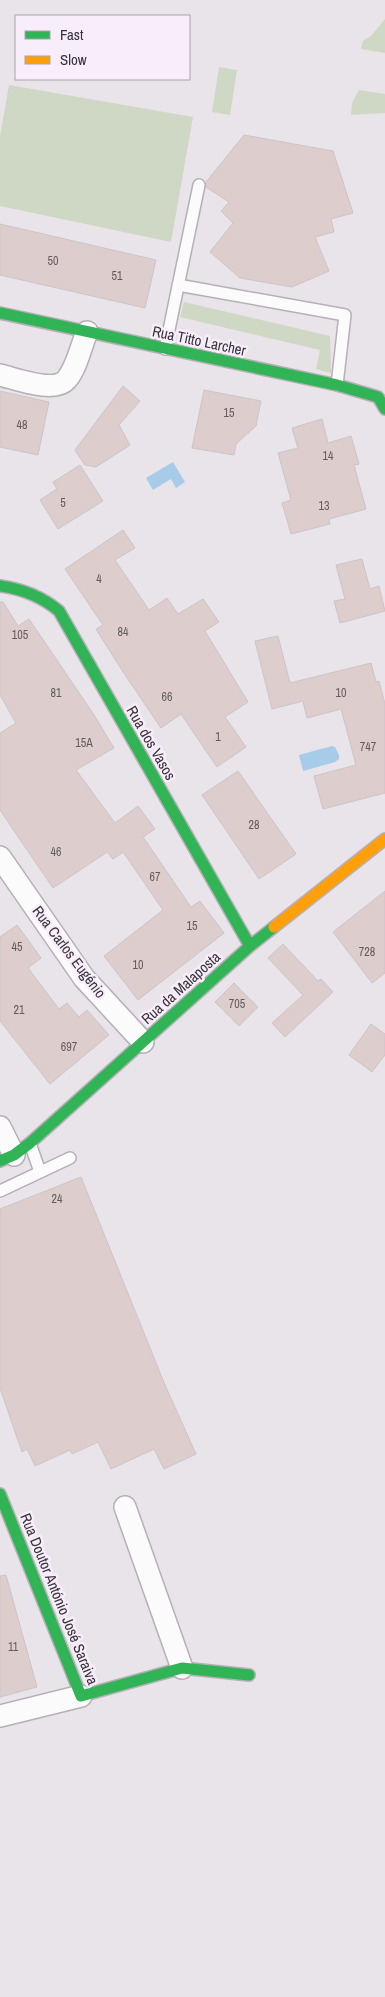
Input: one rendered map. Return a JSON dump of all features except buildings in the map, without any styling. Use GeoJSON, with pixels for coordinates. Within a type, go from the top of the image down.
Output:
{"type":"FeatureCollection","features":[{"type":"Feature","properties":{"kind":"street","name":"Rua Titto Larcher"},"geometry":{"type":"LineString","coordinates":[[0,313],[337,385],[383,399]]}},
{"type":"Feature","properties":{"kind":"street"},"geometry":{"type":"LineString","coordinates":[[0,375],[47,386],[60,385],[68,379],[87,332]]}},
{"type":"Feature","properties":{"kind":"street","name":"Rua dos Vasos"},"geometry":{"type":"LineString","coordinates":[[0,586],[25,590],[38,595],[48,601],[59,612],[250,946]]}},
{"type":"Feature","properties":{"kind":"street","name":"Rua da Malaposta"},"geometry":{"type":"LineString","coordinates":[[15,1153],[250,946],[385,839]]}},
{"type":"Feature","properties":{"kind":"street","name":"Rua Carlos Eugénio"},"geometry":{"type":"LineString","coordinates":[[0,857],[84,978],[143,1042]]}},
{"type":"Feature","properties":{"kind":"street"},"geometry":{"type":"LineString","coordinates":[[0,1127],[15,1153]]}},
{"type":"Feature","properties":{"kind":"street","name":"Rua Doutor António José Saraiva"},"geometry":{"type":"LineString","coordinates":[[0,1494],[82,1696],[182,1668],[249,1675]]}},
{"type":"Feature","properties":{"kind":"street"},"geometry":{"type":"LineString","coordinates":[[125,1507],[182,1668]]}},
{"type":"Feature","properties":{"kind":"street"},"geometry":{"type":"LineString","coordinates":[[0,1716],[82,1696]]}},
{"type":"Feature","properties":{"kind":"lane"},"geometry":{"type":"LineString","coordinates":[[165,349],[199,184]]}},
{"type":"Feature","properties":{"kind":"lane"},"geometry":{"type":"LineString","coordinates":[[178,285],[345,315],[337,385]]}},
{"type":"Feature","properties":{"kind":"lane"},"geometry":{"type":"LineString","coordinates":[[15,1153],[40,1172]]}},
{"type":"Feature","properties":{"kind":"lane"},"geometry":{"type":"LineString","coordinates":[[0,1191],[70,1158]]}},
{"type":"Feature","properties":{"kind":"green space"},"geometry":{"type":"Polygon","coordinates":[[[385,19],[385,53],[361,49],[363,41],[371,36],[385,19]]]}},
{"type":"Feature","properties":{"kind":"green space"},"geometry":{"type":"Polygon","coordinates":[[[219,67],[237,70],[230,115],[212,112],[219,67]]]}},
{"type":"Feature","properties":{"kind":"green space"},"geometry":{"type":"Polygon","coordinates":[[[9,85],[193,117],[171,242],[0,206],[0,137],[9,85]]]}},
{"type":"Feature","properties":{"kind":"green space"},"geometry":{"type":"Polygon","coordinates":[[[359,90],[385,94],[385,113],[351,115],[352,103],[359,90]]]}},
{"type":"Feature","properties":{"kind":"green space"},"geometry":{"type":"Polygon","coordinates":[[[184,302],[330,336],[331,373],[316,369],[320,350],[180,317],[184,302]]]}},
{"type":"Feature","properties":{"kind":"water"},"geometry":{"type":"Polygon","coordinates":[[[173,462],[185,482],[176,488],[171,479],[153,490],[146,478],[173,462]]]}},
{"type":"Feature","properties":{"kind":"water"},"geometry":{"type":"Polygon","coordinates":[[[332,746],[335,747],[339,759],[335,762],[303,771],[299,755],[332,746]]]}},
{"type":"Feature","properties":{"kind":"traffic: fast"},"geometry":{"type":"LineString","coordinates":[[0,313],[337,385],[378,397],[385,409]]}},
{"type":"Feature","properties":{"kind":"traffic: fast"},"geometry":{"type":"LineString","coordinates":[[0,586],[31,594],[59,611],[250,946]]}},
{"type":"Feature","properties":{"kind":"traffic: fast"},"geometry":{"type":"LineString","coordinates":[[0,1161],[14,1155],[30,1143],[250,946],[274,927]]}},
{"type":"Feature","properties":{"kind":"traffic: fast"},"geometry":{"type":"LineString","coordinates":[[0,1494],[81,1696],[182,1668],[249,1675]]}},
{"type":"Feature","properties":{"kind":"traffic: slow"},"geometry":{"type":"LineString","coordinates":[[274,927],[385,839]]}}]}
